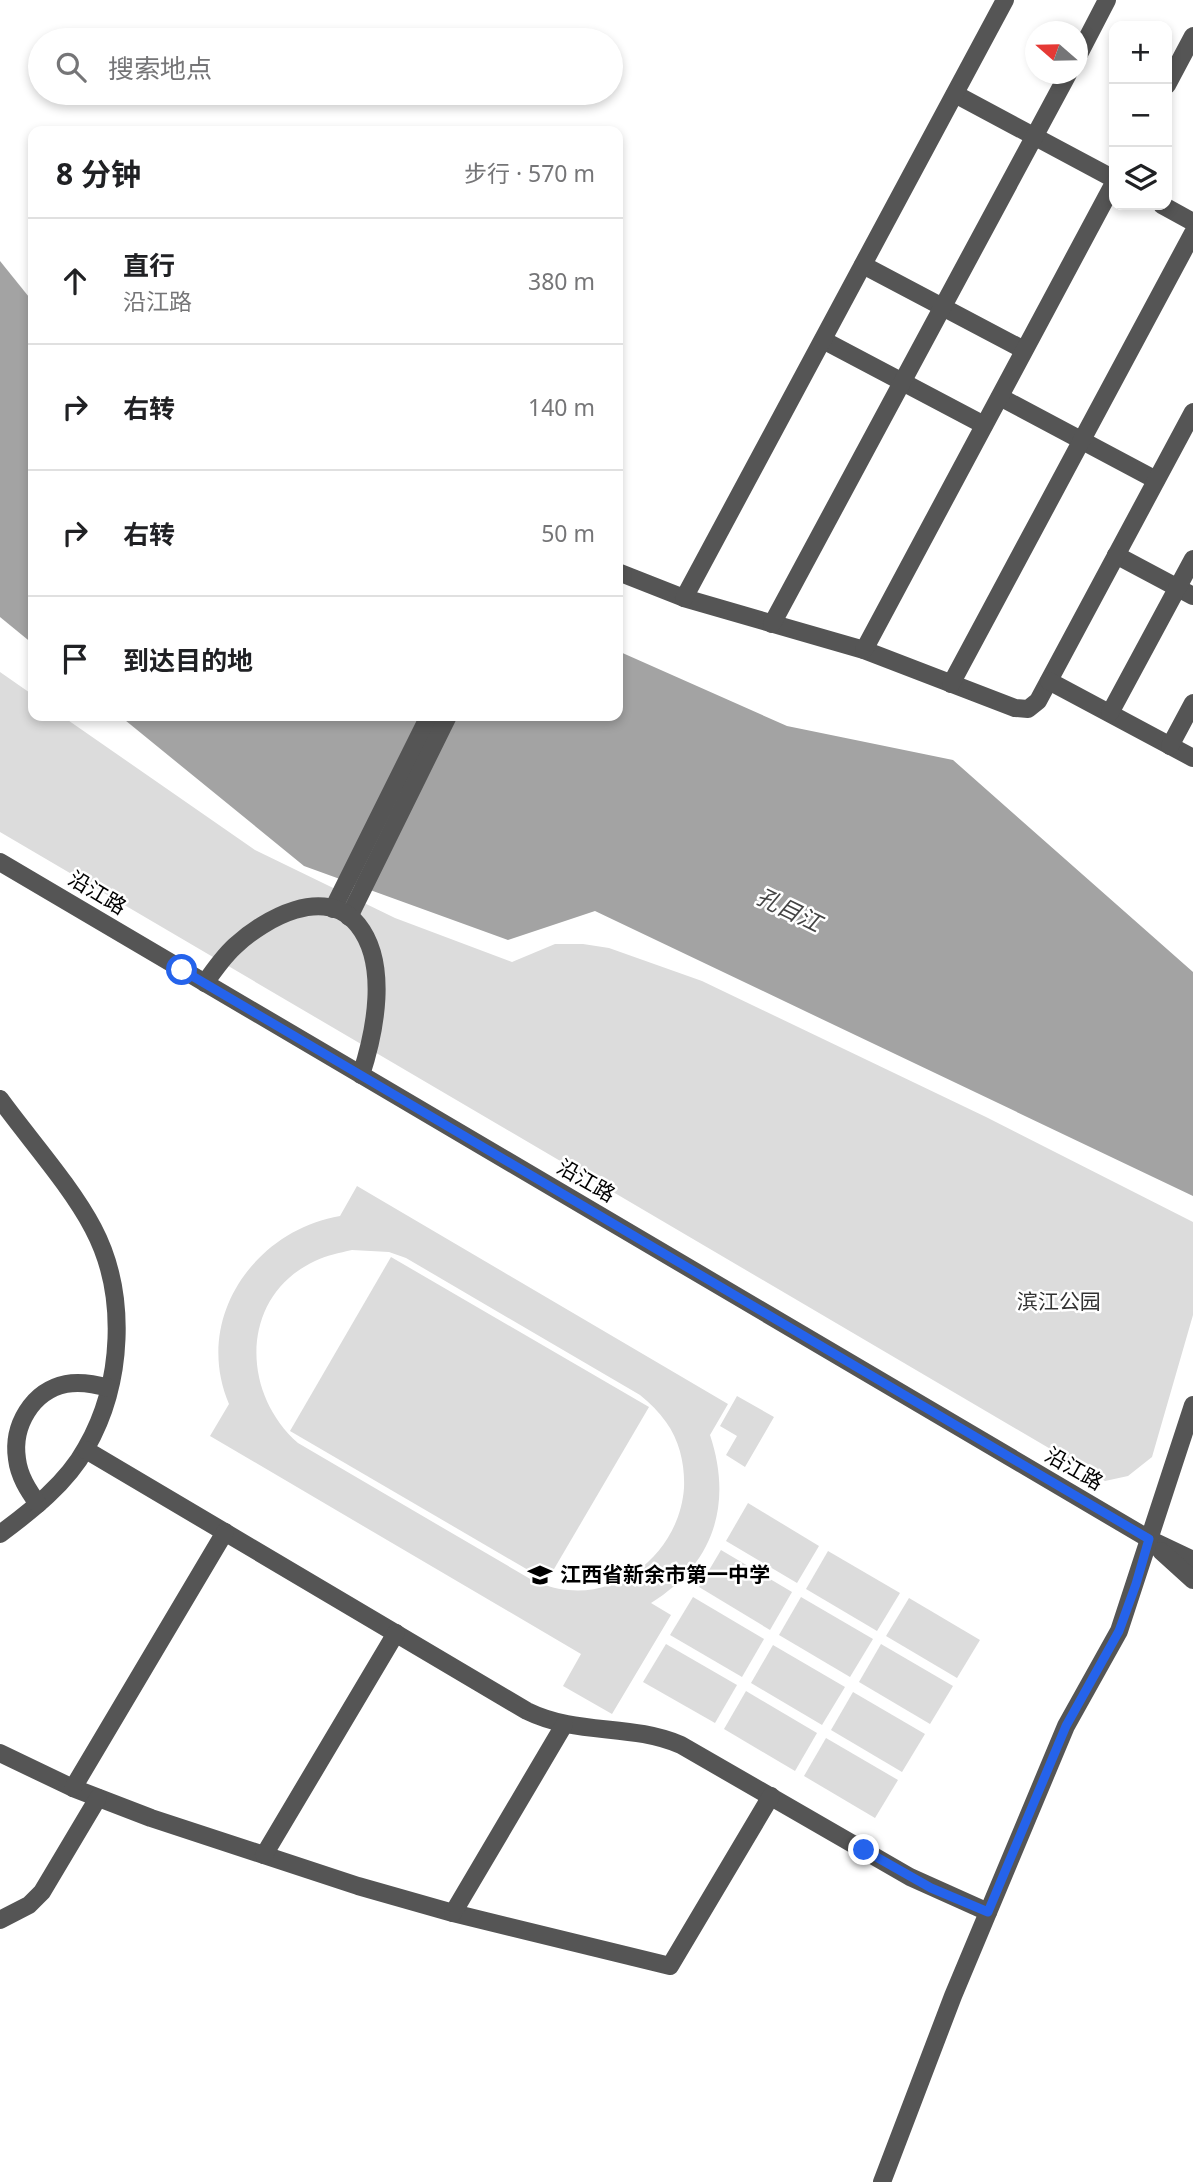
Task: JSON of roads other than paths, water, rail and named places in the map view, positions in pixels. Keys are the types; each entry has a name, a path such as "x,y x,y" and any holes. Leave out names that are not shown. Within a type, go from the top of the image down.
{"street":[{"path":"684,598 1005,0"},
{"path":"1088,35 1107,0"},
{"path":"1168,84 1193,36"},
{"path":"772,624 1063,84"},
{"path":"954,94 1109,178"},
{"path":"863,650 1109,190"},
{"path":"1171,210 1193,222"},
{"path":"951,684 1193,233"},
{"path":"863,265 1024,350"},
{"path":"823,340 984,425"},
{"path":"999,397 1156,480"},
{"path":"623,574 684,598 863,650 1015,708 1028,709 1038,701 1193,412"},
{"path":"1116,555 1185,592"},
{"path":"1110,713 1185,592 1193,559"},
{"path":"1049,681 1193,758"},
{"path":"1170,746 1193,704"},
{"path":"341,913 427,721"},
{"path":"349,896 445,721"},
{"name":"沿江路","path":"0,862 1149,1539 1193,1560"},
{"path":"205,983 233,947 268,922 305,908 325,906 341,913 359,926 368,945 376,987 373,1031 360,1075"},
{"path":"0,1100 93,1228 106,1257 113,1289 116,1323 109,1388 100,1420 86,1450 37,1504 0,1534"},
{"path":"37,1504 17,1462 16,1438 25,1414 55,1387 78,1383 109,1388"},
{"path":"882,2182 953,1996 1066,1726 1119,1631 1193,1405"},
{"path":"86,1450 527,1711 564,1725 640,1733 668,1739 694,1751 910,1877 988,1912"},
{"path":"73,1788 226,1532"},
{"name":"沿江路","path":"1149,1539 1193,1580"},
{"path":"264,1855 396,1633"},
{"path":"453,1913 564,1725"},
{"path":"0,1753 73,1788 151,1818 370,1889 453,1913 670,1966 771,1796"},
{"path":"0,1920 29,1905 42,1892 99,1798"}],"water":[{"path":"0,261 28,296 28,640 0,617"},
{"name":"孔目江","path":"623,653 787,726 953,760 1193,972 1193,1196 595,911 508,940 304,866 126,721 623,721"}],"place":[{"name":"江西省新余市第一中学","path":"540,1575"}],"park label":[{"name":"滨江公园","path":"1059,1302"}]}
